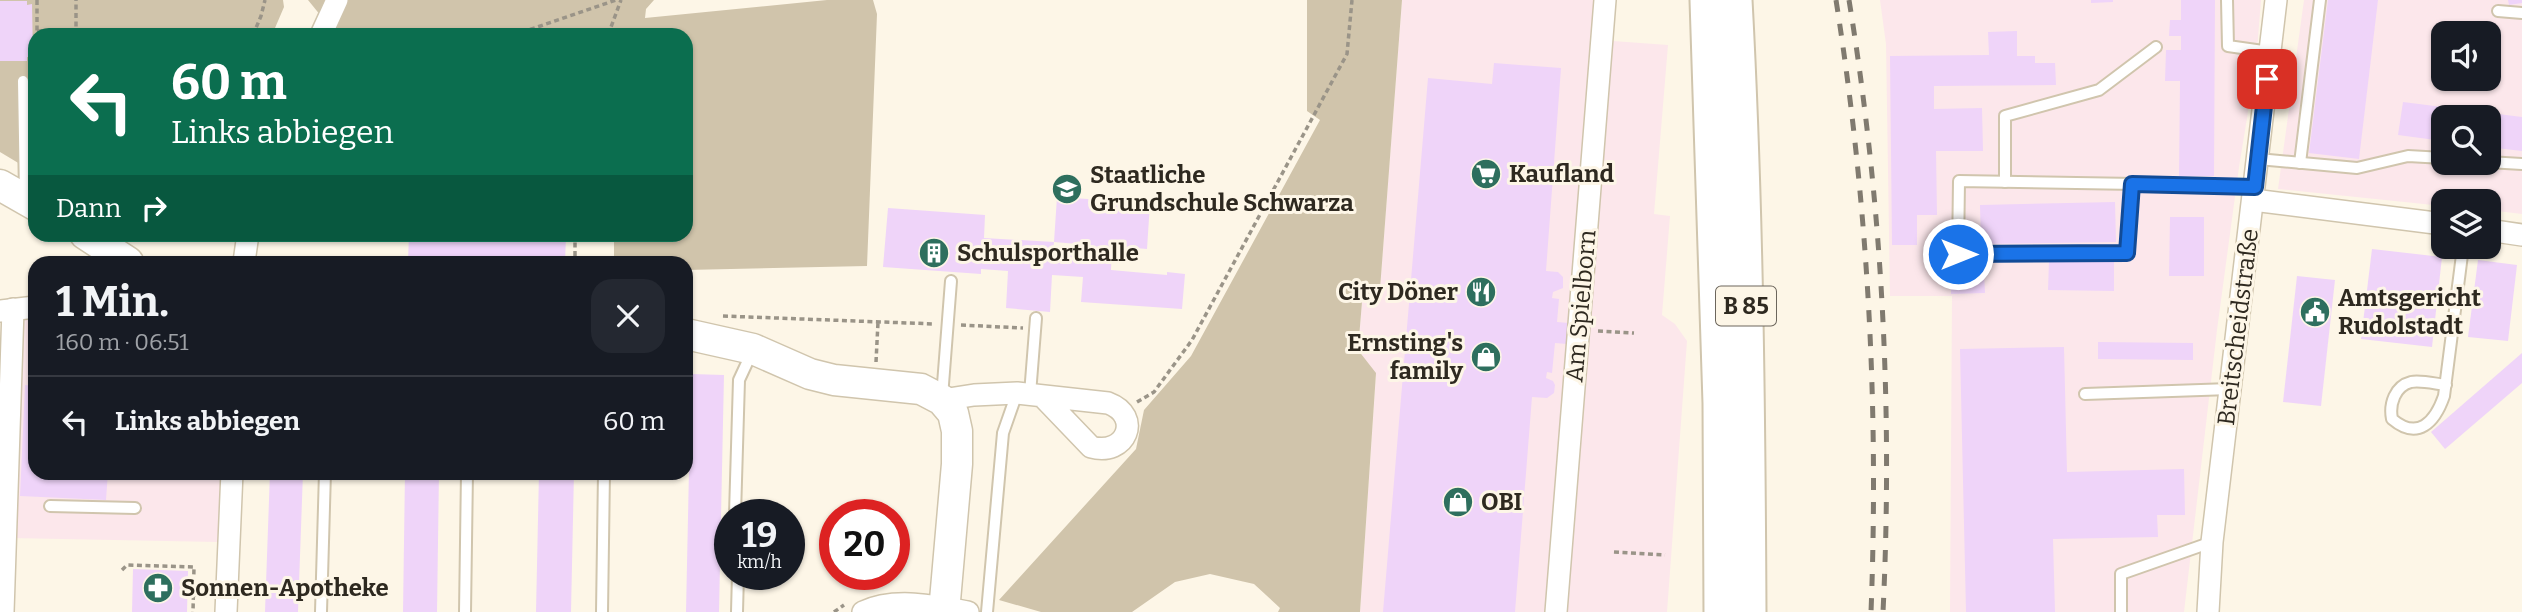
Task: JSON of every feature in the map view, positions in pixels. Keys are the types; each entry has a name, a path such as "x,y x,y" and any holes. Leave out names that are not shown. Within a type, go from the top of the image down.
{"main road":[{"name":"B 85","path":"1707,0 1720,403 1721,612"},
{"name":"B 85","path":"1735,0 1743,156 1749,612"}],"street":[{"path":"324,28 337,0"},
{"name":"Am Spielborn","path":"1556,612 1605,0"},
{"name":"Breitscheidstraße","path":"2208,612 2212,542 2276,0"},
{"path":"2254,193 2431,222"},
{"path":"2501,232 2522,235"},
{"path":"97,242 119,256"},
{"path":"4,612 6,310 28,308"},
{"path":"693,336 753,349 810,374 834,380 921,389 942,400 953,413 957,431 957,464 952,611 892,603 877,605 863,612"},
{"path":"942,400 1031,395 1108,403 1121,410 1127,423 1126,434 1122,441 1112,447 1101,450 1090,447 1031,395"},
{"path":"226,612 232,480"}],"lane":[{"path":"2227,0 2228,47 2270,52"},
{"path":"2300,163 2320,0"},
{"path":"2498,11 2522,13"},
{"path":"2005,181 2005,116 2099,90 2156,47"},
{"path":"18,198 23,81"},
{"path":"2258,159 2357,168 2408,156 2431,157"},
{"path":"2501,163 2522,164"},
{"path":"2132,184 2127,253 1958,254 1959,181 2132,184 2254,193"},
{"path":"2446,385 2412,382 2399,389 2392,400 2392,419 2408,429 2422,427 2438,415 2446,385 2462,259"},
{"path":"942,400 951,281"},
{"path":"987,612 1003,433 1031,395 1036,323"},
{"path":"735,499 739,380 753,349"},
{"path":"2085,394 2230,389"},
{"path":"321,612 325,480"},
{"path":"465,612 467,480"},
{"path":"602,612 604,480"},
{"path":"50,506 135,508"},
{"path":"2121,612 2121,574 2212,542"},
{"path":"737,612 738,590"}],"path":[{"path":"37,0 37,28"},
{"path":"76,0 76,28"},
{"path":"256,28 265,0"},
{"path":"534,28 616,0"},
{"path":"611,28 621,0"},
{"path":"1121,410 1154,391 1192,340 1347,54 1352,0"},
{"path":"713,315 947,325 1036,323"},
{"path":"876,383 878,322"},
{"path":"1579,330 1633,333"},
{"path":"1614,552 1665,555"},
{"path":"122,570 127,565 194,567 193,612"}],"shaded area":[{"path":"0,0 283,0 284,7 275,28 28,28 28,169 0,152"},
{"path":"308,0 654,0 646,9 645,18 827,0 873,0 877,14 867,266 693,270 693,256 614,256 614,242 693,242 693,28 331,28"},
{"path":"1307,0 1402,0 1380,289 1362,302 1358,350 1376,373 1360,612 1278,612 1280,608 1254,584 1210,574 1175,582 1132,612 1041,612 999,600 1136,449 1144,410 1191,356 1320,120 1307,111"},
{"path":"1402,0 1615,0 1613,41 1668,45 1654,214 1670,216 1662,315 1675,324 1687,341 1667,612 1360,612 1376,374 1358,350 1362,302 1380,288"},
{"path":"1880,0 2261,0 2256,63 2217,330 2184,612 1950,612 1952,296 1890,296 1886,44"},
{"path":"2304,0 2522,0 2522,214 2501,211 2501,189 2431,189 2431,205 2278,189"},
{"path":"28,318 28,480 222,480 218,542 10,538 17,319"}],"building":[{"path":"2091,0 2113,0 2113,2 2091,3"},
{"path":"2181,0 2215,0 2214,176 2179,176 2180,81 2165,81 2166,50 2181,50 2181,36 2169,36 2170,20 2181,20"},
{"path":"2328,0 2378,0 2359,159 2309,153"},
{"path":"2508,0 2522,0 2522,3 2509,5"},
{"path":"0,1 27,1 27,5 32,4 32,28 28,28 27,61 0,61"},
{"path":"2017,31 2017,56 2035,56 2035,63 2055,63 2056,85 1934,86 1934,109 1982,108 1983,151 1936,151 1937,215 1917,215 1917,245 1892,245 1890,56 1989,55 1988,32"},
{"path":"1494,63 1561,68 1546,271 1558,272 1563,277 1563,288 1553,292 1552,298 1559,299 1557,322 1569,323 1567,344 1555,343 1552,373 1547,372 1546,378 1555,385 1554,393 1547,398 1532,397 1515,612 1383,612 1428,78 1492,84"},
{"path":"2403,102 2431,106 2431,139 2398,135"},
{"path":"2501,114 2522,117 2522,151 2501,149"},
{"path":"1057,197 1150,203 1147,249 1112,246 1111,270 1185,274 1182,309 1081,302 1083,277 1052,275 1050,312 1006,308 1008,271 981,269 981,274 883,267 888,208 985,215 984,238 1054,242","holes":["1054,242 1089,245 1088,255 1053,252"]},
{"path":"2115,202 2116,242 1981,244 1980,205"},
{"path":"2170,217 2204,217 2204,276 2169,276"},
{"path":"409,242 566,242 565,256 408,256"},
{"path":"2372,249 2442,259 2432,347 2361,339"},
{"path":"2478,260 2517,265 2508,341 2468,337"},
{"path":"2049,261 2114,262 2114,291 2048,290"},
{"path":"1951,270 1984,271 1985,293 1951,294"},
{"path":"2297,276 2335,280 2321,406 2283,402"},
{"path":"2098,342 2193,343 2193,360 2098,359"},
{"path":"2064,347 2067,472 2184,469 2185,515 2157,515 2158,537 2053,539 2055,612 1966,612 1960,349"},
{"path":"2522,353 2522,383 2445,449 2431,432"},
{"path":"693,374 724,375 721,499 714,499 714,590 719,590 719,612 686,612 689,480 693,480"},
{"path":"25,385 28,385 28,480 107,480 106,500 20,496"},
{"path":"270,480 303,480 298,612 265,612"},
{"path":"405,480 439,480 437,612 403,612"},
{"path":"539,480 574,480 571,612 536,612"},
{"path":"133,569 188,571 187,612 132,612"}],"railway":[{"path":"1836,0 1856,152 1868,305 1873,458 1871,612"},
{"path":"1849,0 1870,152 1882,305 1887,458 1883,612"}],"place":[{"name":"Kaufland","path":"1486,174"},
{"name":"Staatliche Grundschule Schwarza","path":"1067,189"},
{"name":"Schulsporthalle","path":"934,253"},
{"name":"City Döner","path":"1481,292"},
{"name":"Amtsgericht Rudolstadt","path":"2315,312"},
{"name":"Ernsting's family","path":"1486,357"},
{"name":"OBI","path":"1458,502"},
{"name":"Sonnen-Apotheke","path":"158,588"}],"route":[{"path":"1958,254 2127,253 2132,184 2255,187 2267,79"}]}
